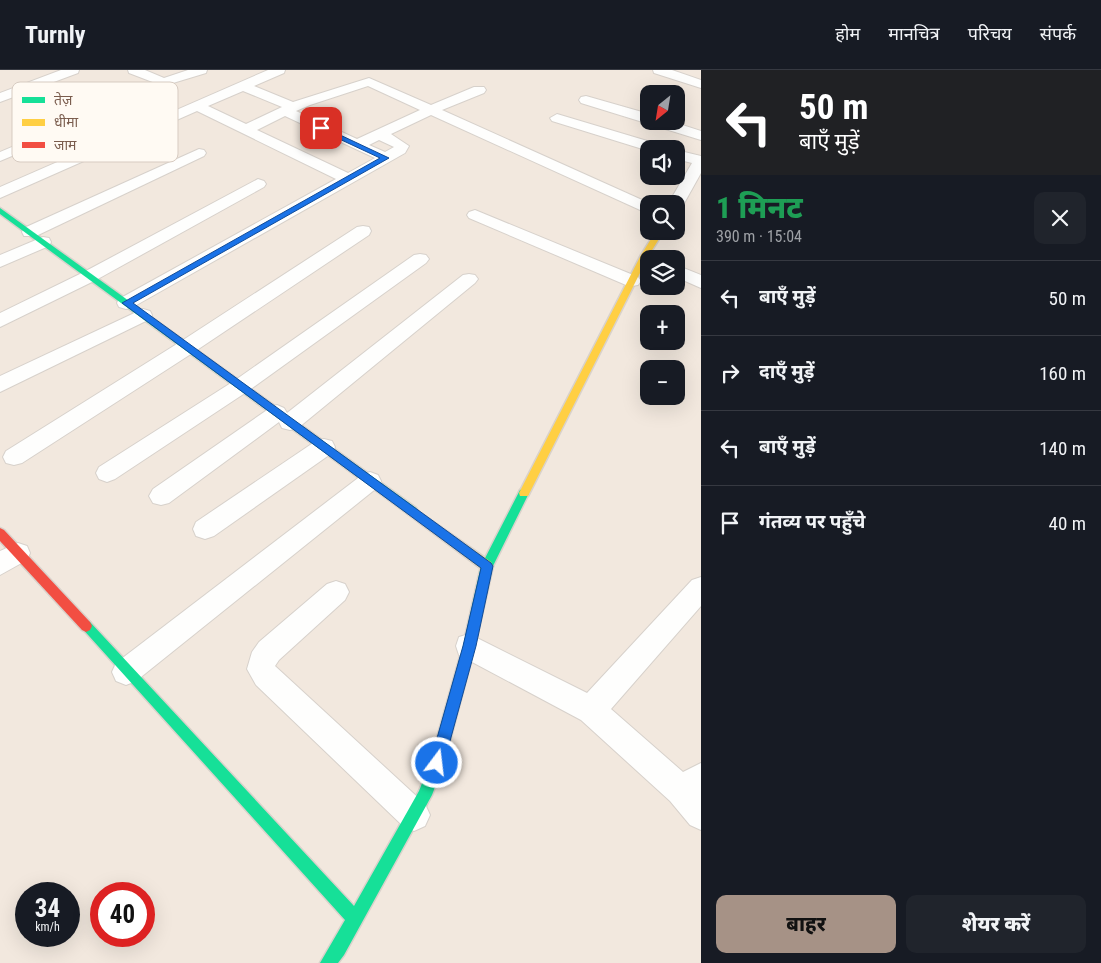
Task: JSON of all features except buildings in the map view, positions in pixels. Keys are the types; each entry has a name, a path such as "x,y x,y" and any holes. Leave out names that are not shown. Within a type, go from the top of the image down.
{"street":[{"path":"42,82 73,70"},
{"path":"134,70 163,82 201,70"},
{"path":"178,114 279,70"},
{"path":"659,70 701,84"},
{"path":"264,76 280,84"},
{"path":"247,129 313,99 332,95 369,82 640,205"},
{"path":"242,86 386,158"},
{"path":"357,145 479,90"},
{"path":"296,91 313,99"},
{"path":"0,98 12,93"},
{"path":"586,100 640,116"},
{"path":"197,106 348,179"},
{"path":"557,118 640,143"},
{"path":"683,130 701,136"},
{"path":"126,303 400,150 402,146 379,134"},
{"path":"0,157 12,152"},
{"path":"0,262 37,237 199,153"},
{"path":"681,195 701,160 685,156"},
{"path":"0,193 70,162"},
{"path":"0,321 90,276 258,184"},
{"path":"685,188 701,195"},
{"path":"0,210 487,566"},
{"path":"475,215 632,281"},
{"path":"14,457 187,347 363,231"},
{"path":"107,473 241,386 420,259"},
{"path":"328,963 355,920 425,794 437,763 469,646 487,566 632,281 640,270"},
{"path":"685,274 701,282"},
{"path":"160,496 284,418 469,279"},
{"path":"0,386 143,315"},
{"path":"205,528 324,447"},
{"path":"126,672 370,481"},
{"path":"0,533 9,558 126,672 355,920"},
{"path":"591,710 701,588"},
{"path":"336,592 269,650 262,661 261,669 266,676 414,815"},
{"path":"469,646 591,710 691,784 701,814"}],"shaded area":[{"path":"0,70 701,70 701,963 0,963"}],"traffic: fast":[{"path":"0,210 412,511"},
{"path":"328,963 338,949 425,795 437,763 469,646 487,566 524,493"},
{"path":"86,626 355,919"}],"traffic: slow":[{"path":"524,493 654,240"},
{"path":"412,511 487,566"}],"traffic: jam":[{"path":"0,533 86,626"}],"route":[{"path":"321,128 386,158 126,303 487,566 469,646 437,763"}]}
